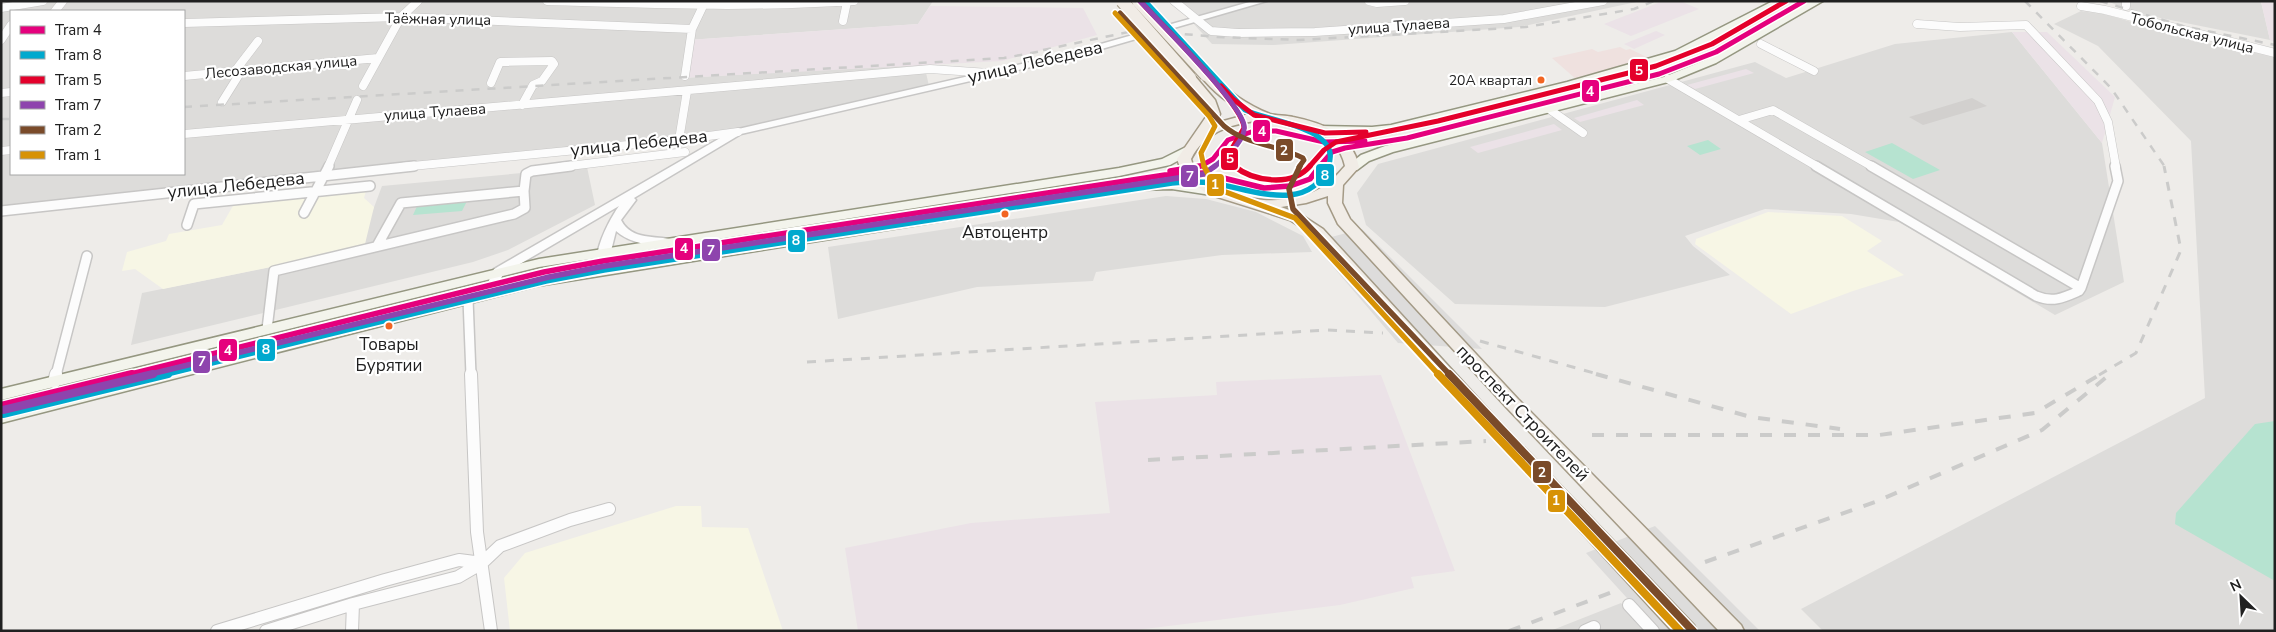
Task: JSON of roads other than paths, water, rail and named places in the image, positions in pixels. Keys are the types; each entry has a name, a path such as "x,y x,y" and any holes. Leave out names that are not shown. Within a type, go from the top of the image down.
{"main road":[{"path":"1122,1 1209,100 1214,114 1210,123 1191,145 1184,159 1188,173 1211,192"},
{"path":"1138,1 1220,91 1238,105 1271,117 1307,124 1320,130 1342,143 1349,153 1352,167"},
{"path":"1320,130 1372,131 1409,125 1643,65 1679,54 1781,1"},
{"path":"1,416 468,299 603,270 1137,186 1180,185 1254,203 1301,200 1328,190 1352,167 1365,158 1389,149 1668,79 1712,61 1818,1"},
{"path":"1643,65 1668,79"},
{"path":"1,395 540,263 1119,172 1166,162 1216,126 1228,122 1271,117"},
{"name":"проспект Строителей","path":"1336,183 1334,203 1343,220 1512,403 1733,631"},
{"name":"проспект Строителей","path":"1254,203 1295,216 1318,232 1491,422 1686,631"},
{"path":"48,405 54,382"}],"street":[{"path":"1,8 19,8 43,1"},
{"path":"363,86 401,17 418,1"},
{"path":"547,1 703,6 785,6 854,1"},
{"name":"улица Тулаева","path":"1174,1 1211,31 1238,33 1315,32 1504,19 1602,1"},
{"name":"улица Лебедева","path":"1,211 738,132 1071,55 1263,1"},
{"path":"1369,1 1377,3 1405,1"},
{"path":"843,21 847,2"},
{"path":"685,76 692,29 703,6"},
{"name":"Тобольская улица","path":"2081,6 2105,10 2158,25 2275,53"},
{"name":"Таёжная улица","path":"185,23 401,17 692,29"},
{"path":"1668,79 2047,302 2080,291 2118,181 2108,122 2098,101 2026,25 1960,27 1917,24"},
{"path":"1,41 10,27"},
{"path":"222,102 238,71 258,41"},
{"path":"1761,44 1814,71"},
{"name":"Лесозаводская улица","path":"185,76 378,58"},
{"path":"492,83 500,62 552,61 554,64 542,81 533,85 522,105"},
{"name":"улица Тулаева","path":"185,134 349,118 522,105 930,69 989,73"},
{"path":"686,91 677,140 685,152 686,163"},
{"path":"304,213 325,175 357,100"},
{"path":"1549,109 1583,133"},
{"path":"1739,120 1773,110 2081,288"},
{"path":"489,294 498,272 738,132"},
{"path":"267,329 274,271 520,212 525,208 526,174 532,171 685,152"},
{"path":"187,225 194,204 370,186"},
{"path":"603,270 604,252 616,220 624,207 643,189"},
{"path":"377,246 401,203 524,191"},
{"path":"616,220 622,231 635,237 670,242"},
{"path":"54,382 87,256"},
{"path":"468,299 477,532 491,631"},
{"path":"266,631 353,604 458,577 482,563 500,546 570,520 609,509"},
{"path":"216,631 385,580 459,560 482,563"},
{"path":"352,631 353,604"},
{"path":"1628,605 1653,631"}],"railway":[{"path":"1043,50 1138,30 1217,37 1299,40 1526,27 1634,9 1654,1"},
{"path":"2025,1 2111,88 2165,167"},
{"path":"2100,1 2183,26 2275,45"},
{"path":"185,107 1004,58 1048,50"},
{"path":"1,119 10,119"},
{"path":"2099,375 2136,353 2181,250 2164,166"},
{"path":"807,362 1327,330 1383,333"},
{"path":"1480,341 1601,375"},
{"path":"1596,374 1751,417 1840,429"},
{"path":"1592,435 1879,435 2035,413 2101,374"},
{"path":"1705,562 1875,502 2042,430 2109,375"},
{"path":"1148,460 1486,441"},
{"path":"1509,631 1612,592"}],"tram line":[{"name":"5","path":"1140,1 1215,83 1239,115 1244,128 1228,155 1233,165 1254,177 1271,180 1294,177 1305,172 1324,150 1336,142 1438,121 1656,66 1712,44 1786,1"},
{"name":"7","path":"3,410 549,277 605,266 1204,174 1216,166 1235,146 1244,125 1229,100 1215,82 1140,1"},
{"name":"8","path":"3,414 546,281 604,270 1172,183 1212,183 1263,194 1281,195 1297,194 1312,188 1324,177 1332,159 1328,147 1321,138 1296,126 1268,119 1245,110 1145,1"},
{"name":"4","path":"1,406 544,272 603,261 1165,175 1203,173 1264,188 1290,186 1310,179 1332,152 1345,148 1407,138 1659,74 1716,52 1804,1"},
{"name":"1","path":"1115,13 1209,116 1215,126 1201,153 1205,170 1212,182 1223,191 1237,198 1295,218 1515,457 1680,631"},
{"name":"2","path":"1120,13 1227,129 1243,138 1289,151 1303,158 1304,160 1290,183 1289,195 1293,209 1693,631"},
{"name":"5","path":"1221,86 1233,99 1254,115 1325,133 1366,132"},
{"name":"4","path":"1170,171 1201,166 1213,159 1228,140 1254,131 1276,131 1324,142 1365,141"}],"place":[{"name":"20А квартал","path":"1541,80"},
{"name":"Автоцентр","path":"1005,214"},
{"name":"Товары Бурятии","path":"389,326"}]}
